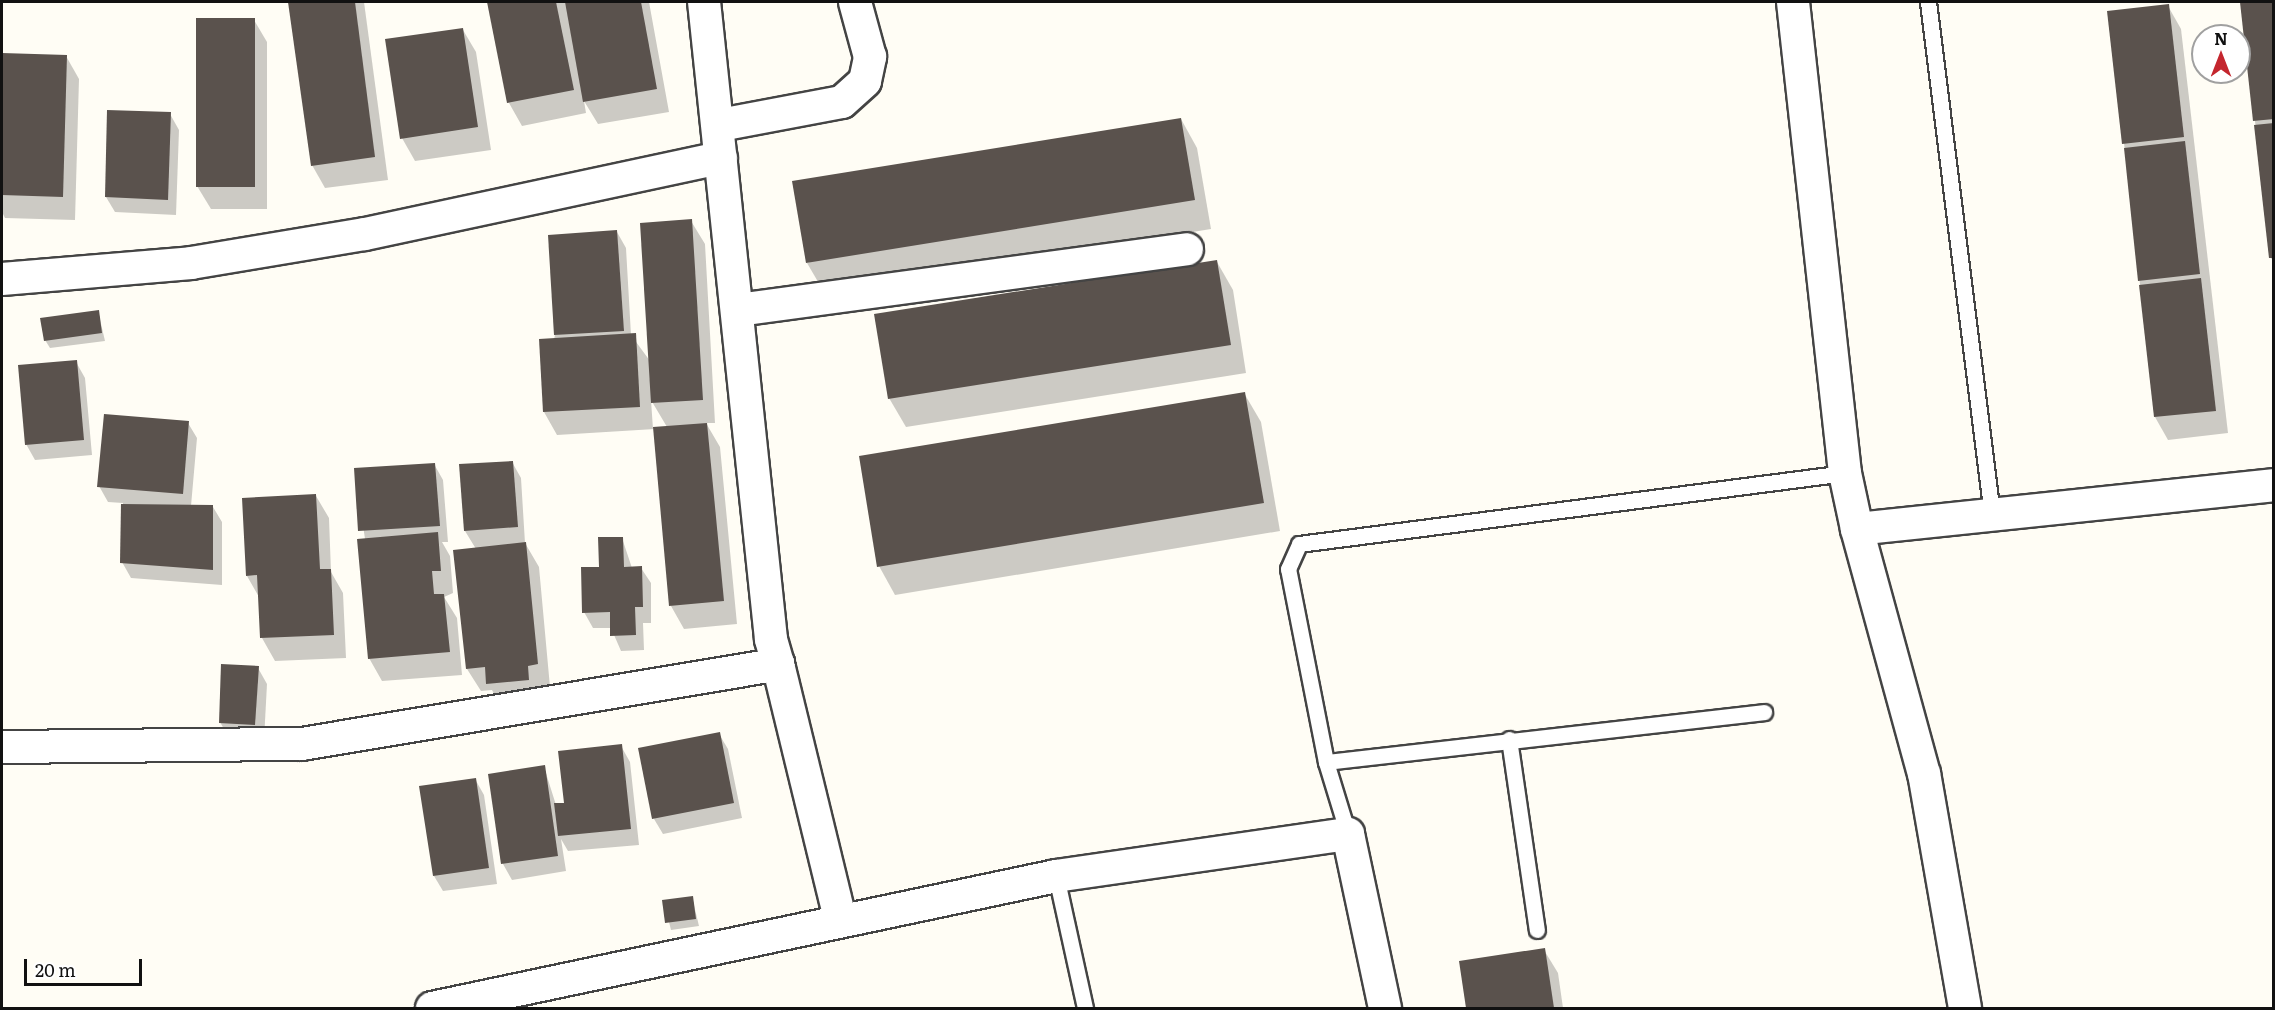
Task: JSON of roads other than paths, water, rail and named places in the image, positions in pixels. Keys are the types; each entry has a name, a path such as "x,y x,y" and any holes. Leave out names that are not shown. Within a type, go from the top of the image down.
{"street":[{"path":"704,2 720,125 721,158 771,639 840,919"},
{"path":"720,125 842,102 865,81 870,57 855,2"},
{"path":"1793,2 1845,473 1857,529 1924,774 1965,1008"},
{"path":"2,279 191,263 365,234 721,158"},
{"path":"738,310 1187,249"},
{"path":"1857,529 2274,485"},
{"path":"2,747 302,744 778,664"},
{"path":"432,1008 541,989 840,919 1056,876 1348,834 1385,1008"}],"lane":[{"path":"1928,2 1992,515"},
{"path":"1348,834 1326,762 1288,569 1299,544 1845,473"},
{"path":"1326,762 1509,738 1764,712"},
{"path":"1509,738 1537,930"},
{"path":"1056,876 1085,1008"}]}
